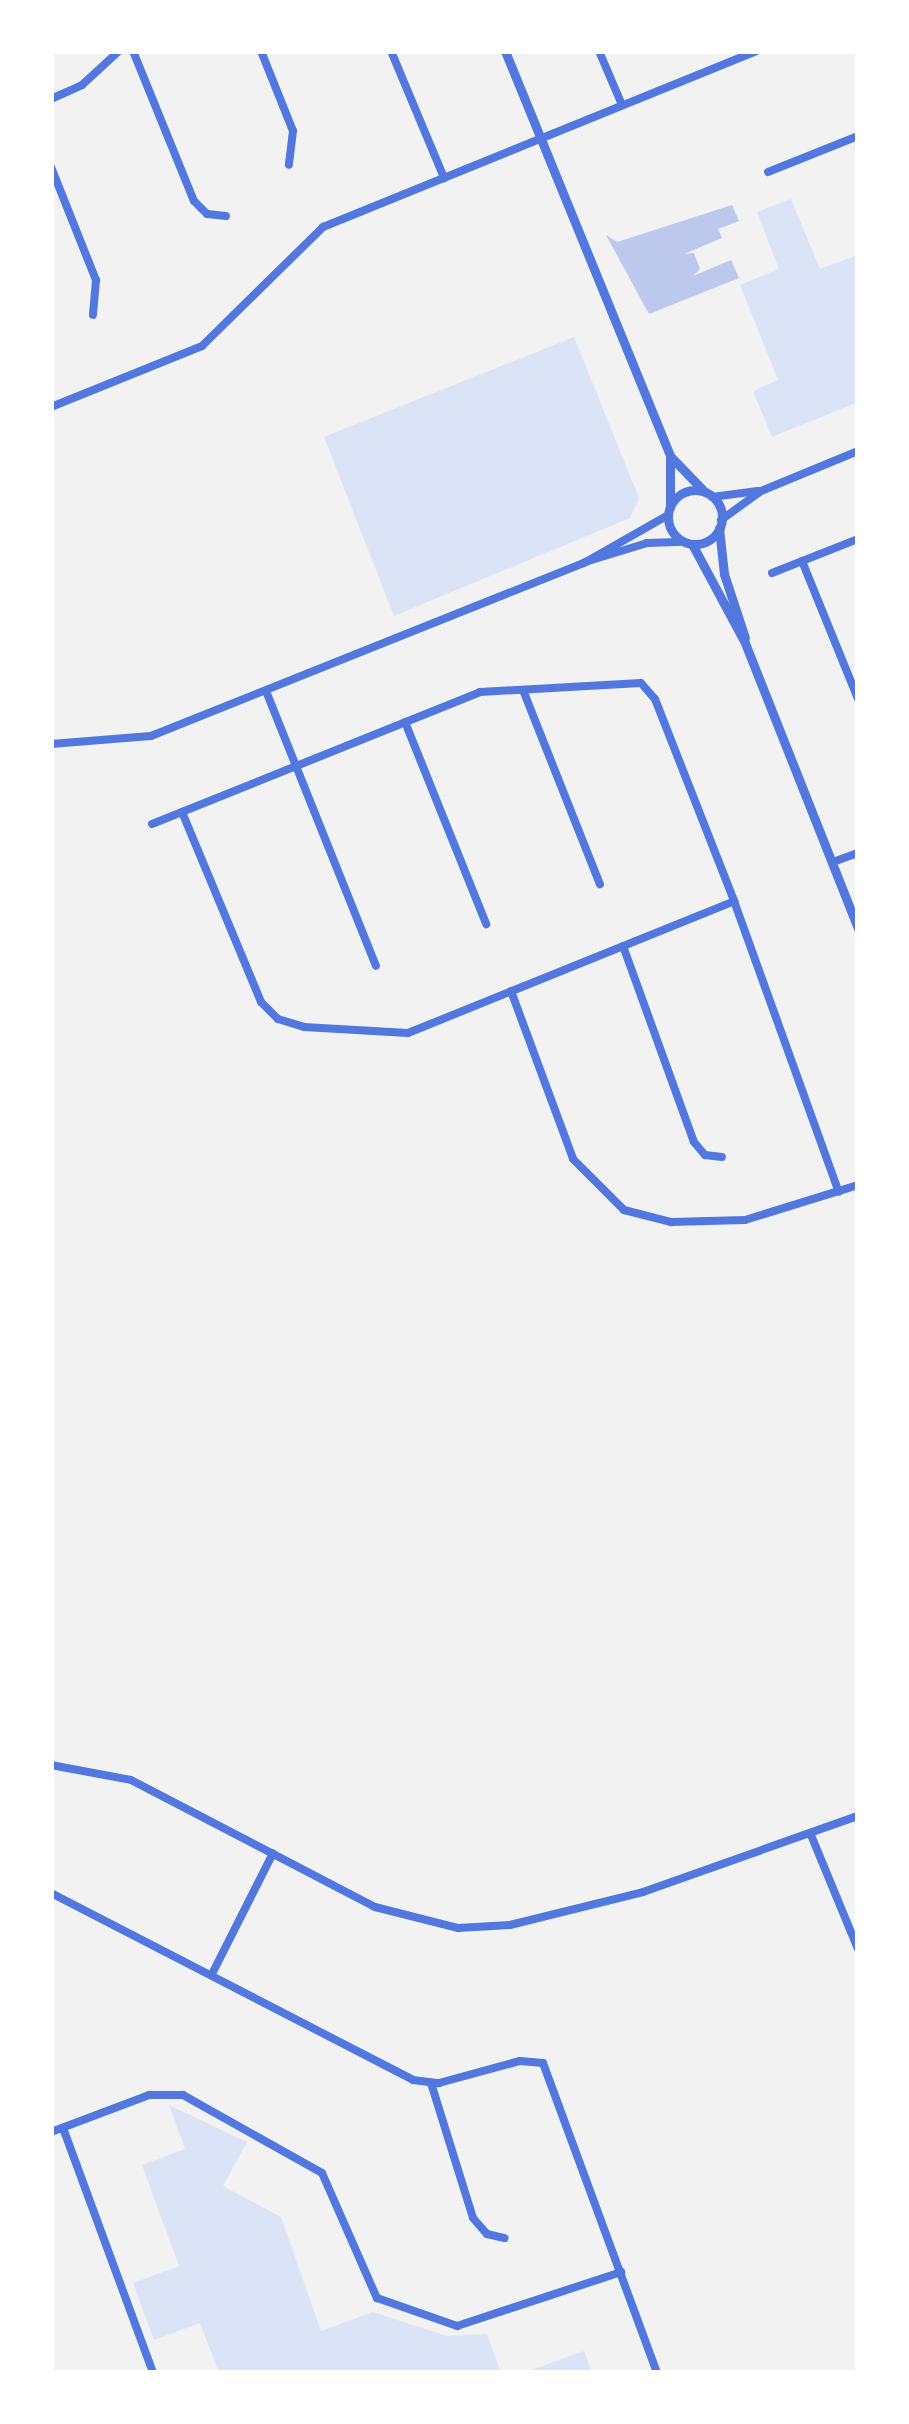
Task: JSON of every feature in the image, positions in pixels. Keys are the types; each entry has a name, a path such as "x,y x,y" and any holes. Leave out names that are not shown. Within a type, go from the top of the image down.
{"street":[{"path":"51,99 82,86 119,51"},
{"path":"134,51 194,201 207,214 226,216"},
{"path":"262,51 296,139 290,165"},
{"path":"391,51 445,178"},
{"path":"506,51 670,456 709,495 720,524 724,574 746,643 858,929"},
{"path":"599,51 622,105"},
{"path":"51,407 202,346 323,227 757,51"},
{"path":"768,172 858,136"},
{"path":"51,167 96,280 93,315"},
{"path":"584,562 688,543 761,491 858,451"},
{"path":"670,456 669,511 746,643"},
{"path":"51,743 151,736 584,562 669,511 688,491 709,495 761,491"},
{"path":"772,573 858,538"},
{"path":"802,561 858,699"},
{"path":"152,824 479,692 587,691 625,679 650,690 734,901 839,1192"},
{"path":"523,690 600,884"},
{"path":"266,691 376,966"},
{"path":"405,722 486,924"},
{"path":"182,812 255,988 278,1018 389,1037 734,901"},
{"path":"833,862 858,853"},
{"path":"623,946 694,1142 705,1156 722,1157"},
{"path":"511,991 573,1159 624,1210 671,1222 745,1220 858,1185"},
{"path":"51,1765 131,1780 397,1916 485,1928 643,1892 858,1816"},
{"path":"811,1835 858,1949"},
{"path":"213,1972 273,1853"},
{"path":"51,1893 431,2083 520,2061 543,2063 657,2373"},
{"path":"431,2083 473,2218 488,2234 505,2238"},
{"path":"51,2132 170,2092 311,2164 337,2195 370,2288 396,2311 479,2324 621,2272"},
{"path":"63,2128 153,2373"}],"shaded area":[{"path":"791,199 820,269 858,255 858,402 772,437 753,391 778,380 740,285 779,269 757,212"},
{"path":"574,337 639,498 630,518 394,616 324,437"},
{"path":"169,2105 247,2142 223,2186 281,2217 321,2331 373,2312 447,2336 487,2334 501,2373 219,2373 200,2323 154,2340 133,2283 179,2266 142,2165 185,2149"},
{"path":"584,2351 592,2373 523,2373"}],"building":[{"path":"732,205 739,221 718,229 722,238 684,254 694,253 700,269 693,276 731,260 739,278 649,314 606,235 617,242"}]}
